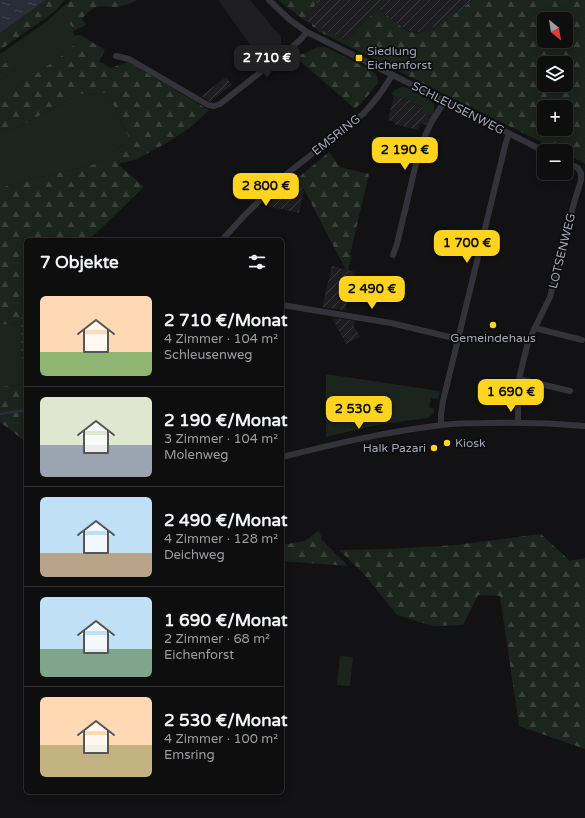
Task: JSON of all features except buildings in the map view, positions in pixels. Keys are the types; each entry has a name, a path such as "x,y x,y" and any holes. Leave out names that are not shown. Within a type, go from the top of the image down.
{"street":[{"name":"SCHLEUSENWEG","path":"269,0 290,20 307,32 537,148"},
{"path":"116,56 129,59 208,105 214,106 220,104 292,48 307,32"},
{"name":"EMSRING","path":"224,238 284,176 363,114 384,89 392,75"},
{"path":"393,255 397,244 419,151 430,126 445,101"},
{"path":"441,425 443,401 509,134"},
{"name":"LOTSENWEG","path":"518,422 519,378 528,342 547,304 552,290 580,184 581,173 578,168 573,166"},
{"path":"284,305 376,320 458,339"},
{"path":"535,328 582,340"},
{"path":"519,378 570,391"},
{"path":"284,457 366,437 460,423 518,422 585,426"}],"shaded area":[{"path":"218,0 250,0 281,37 281,46 262,61"},
{"path":"319,0 473,0 458,13 442,23 425,31 413,33 384,14 379,8 347,41 304,20"},
{"path":"226,77 232,85 210,102 201,96"},
{"path":"394,96 410,100 410,103 423,106 422,113 433,114 426,125 420,123 418,130 394,124 394,122 388,120"},
{"path":"298,178 304,191 299,213 267,206"},
{"path":"332,266 355,272 345,310 322,307"},
{"path":"332,318 355,321 354,326 360,337 346,344"}],"green space":[{"path":"46,0 65,0 46,18 0,50 0,33"},
{"path":"71,0 137,0 119,6 96,7 87,13 82,19 86,25 75,30 59,10"},
{"path":"278,0 319,0 304,20"},
{"path":"473,0 585,0 585,164 573,158 573,144 545,144 320,32 312,26 312,24 347,41 378,8 406,30 414,33 429,29 453,15"},
{"path":"59,10 75,30 73,31 75,36 80,35 84,37 59,58 0,98 0,80 18,68 16,57 2,65 0,63 0,54 46,22"},
{"path":"84,37 105,50 99,61 111,68 128,62 209,110 191,127 165,144 137,159 118,164 144,187 91,238 24,238 24,313 18,323 0,325 0,188 96,164 130,140 108,93 79,94 13,130 0,128 0,98 59,58"},
{"path":"318,47 325,47 371,70 377,76 378,83 355,109 292,54 300,55"},
{"path":"16,57 20,58 22,62 18,68 0,80 0,63 2,65"},
{"path":"403,87 432,101 434,104 433,114 422,113 423,106 410,103 410,100 391,95 399,88"},
{"path":"108,93 130,140 96,164 0,188 0,128 13,130 79,94"},
{"path":"329,152 340,167 369,174 350,255 352,255 348,270 346,270 298,178"},
{"path":"24,313 24,375 18,323"},
{"path":"18,323 24,384 0,387 0,325"},
{"path":"326,374 440,391 438,399 431,398 429,407 435,409 434,412 427,418 377,425 326,437"},
{"path":"24,384 24,440 0,422 0,387"},
{"path":"319,530 322,540 348,566 284,561 284,545 305,541"},
{"path":"541,534 570,561 585,558 585,749 519,726 500,596 478,595 463,625 433,626 397,615 363,573 339,550 455,545"},
{"path":"340,656 353,657 350,686 337,685"}],"water":[{"path":"0,0 46,0 0,33"}],"waterway":[{"path":"0,414 24,410"}],"place":[{"name":"Siedlung Eichenforst","path":"359,58"},
{"name":"Gemeindehaus","path":"493,325"},
{"name":"Kiosk","path":"447,443"},
{"name":"Halk Pazari","path":"434,448"}]}
